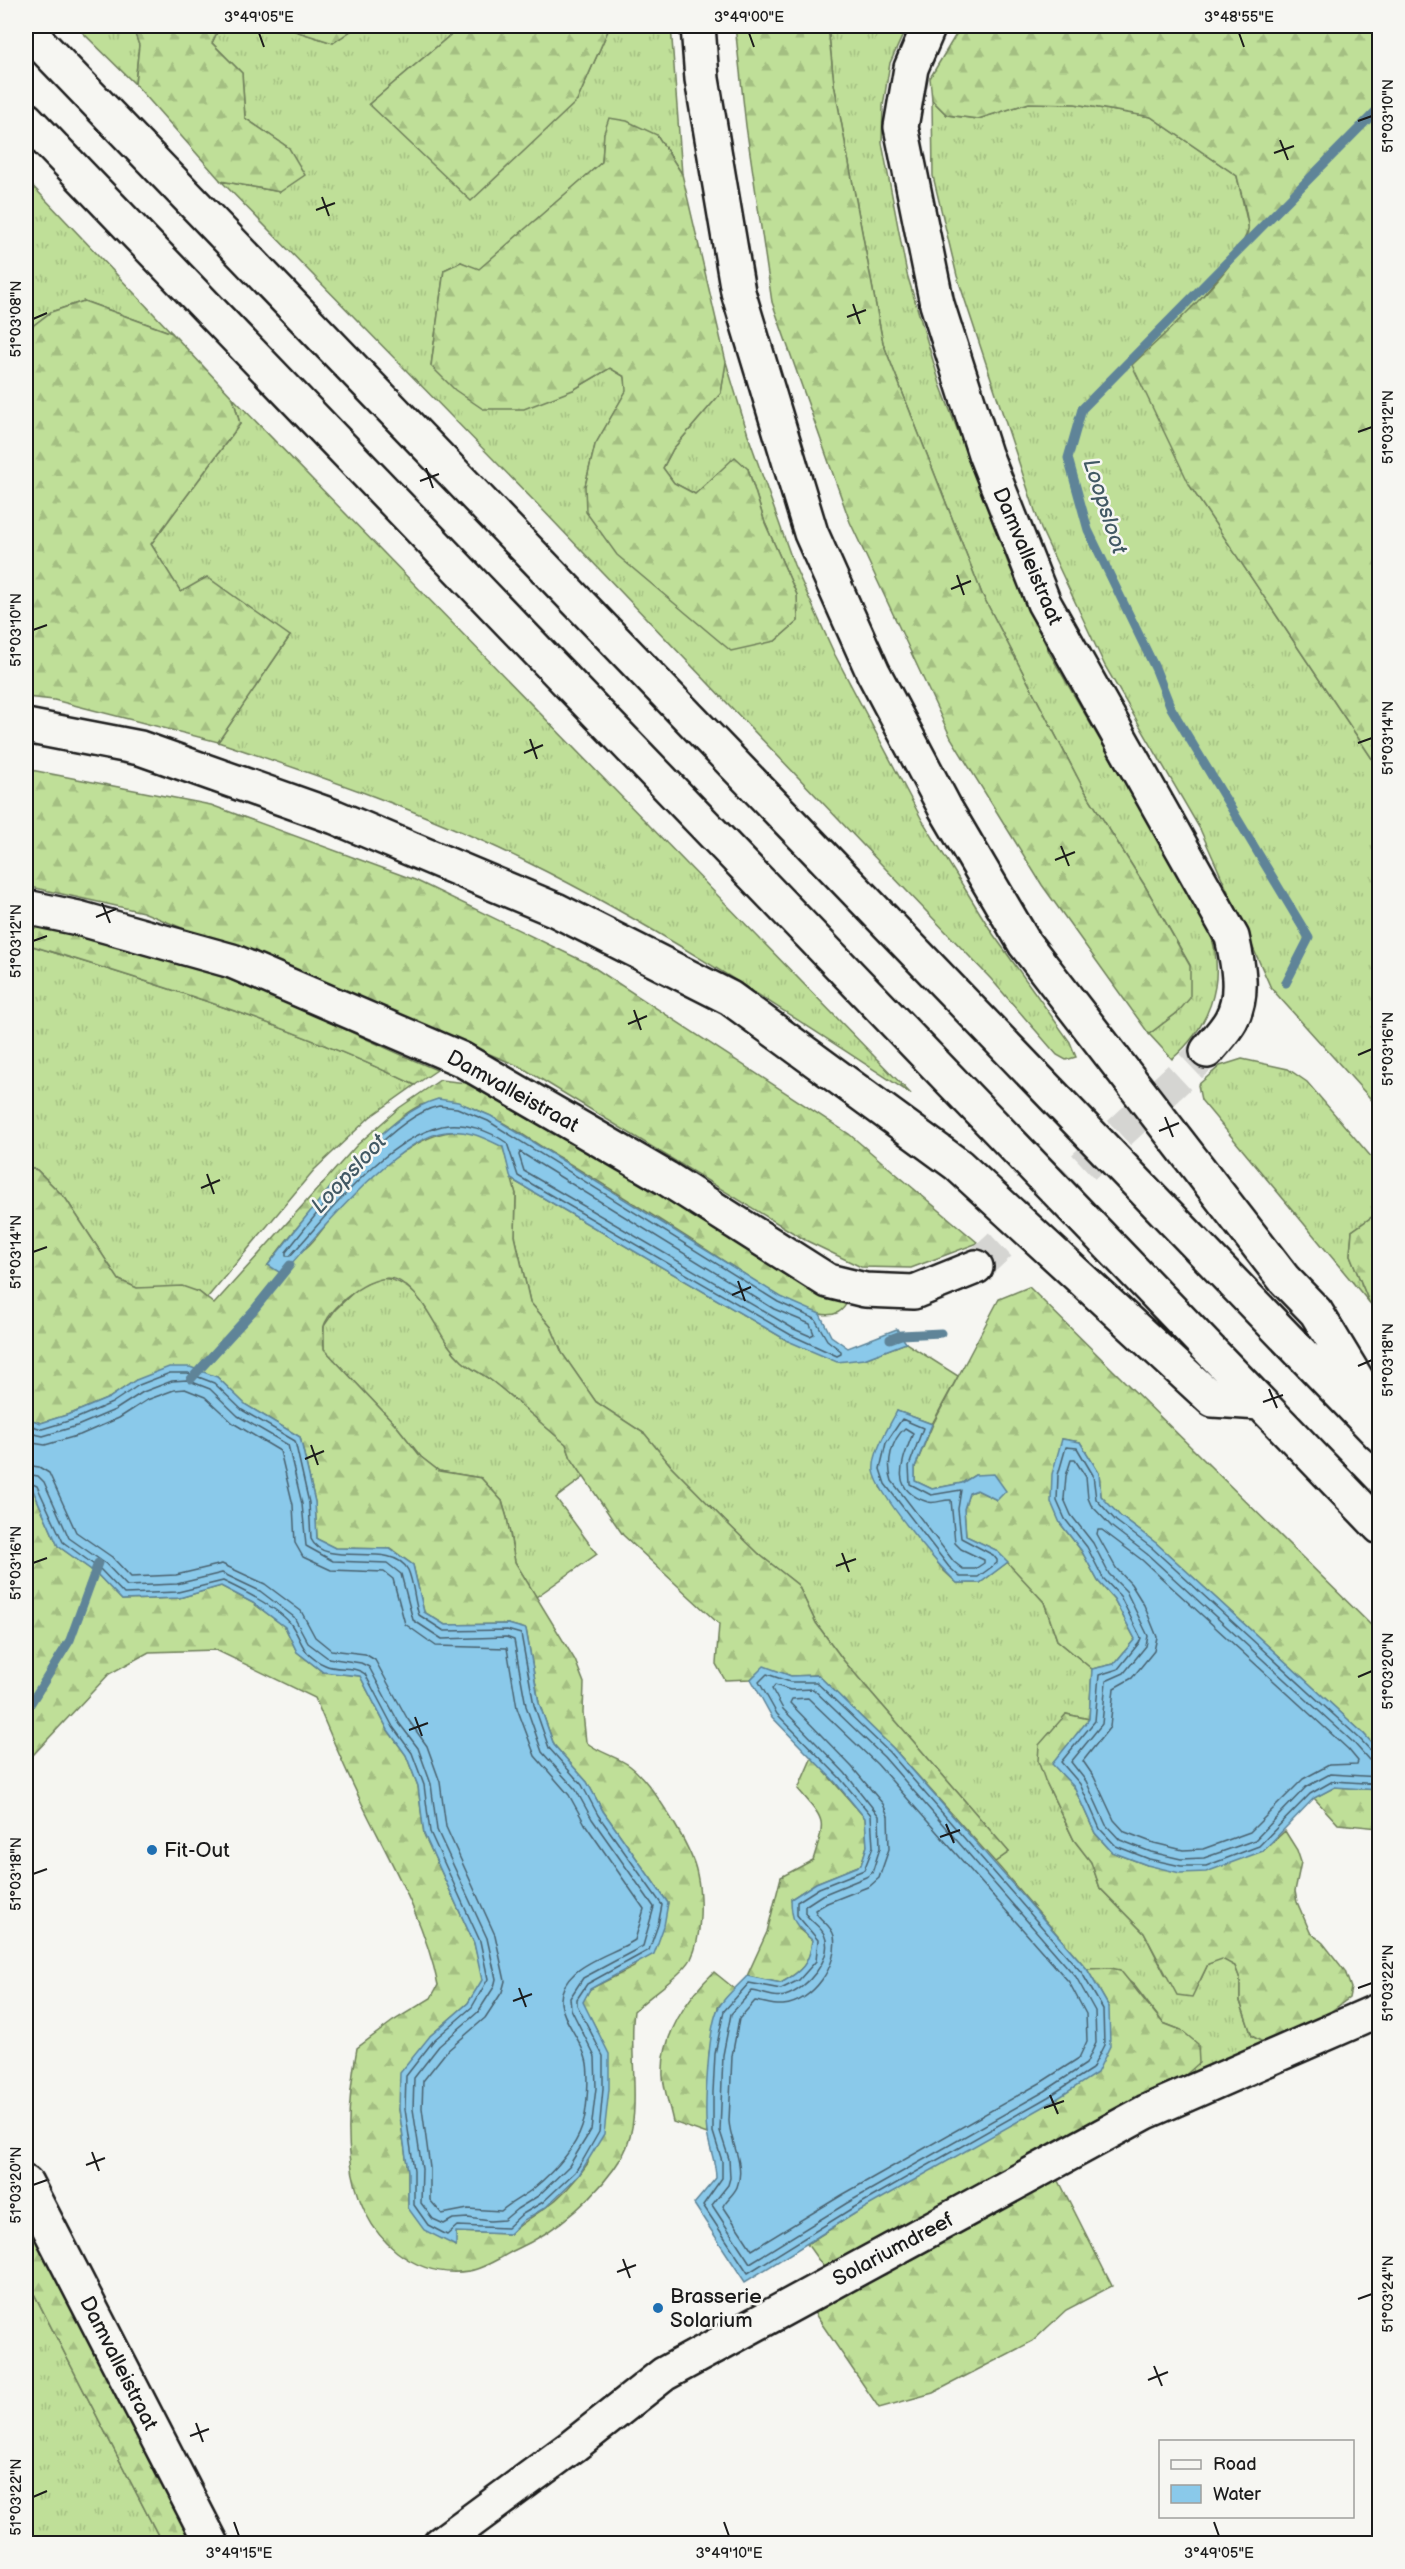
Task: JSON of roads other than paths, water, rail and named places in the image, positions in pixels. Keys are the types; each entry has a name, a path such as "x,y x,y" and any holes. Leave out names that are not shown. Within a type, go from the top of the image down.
{"main road":[{"path":"698,26 702,78 738,292 811,533 873,672 945,808 1025,944 1284,1279 1316,1312 1380,1417"},
{"name":"Damvalleistraat","path":"929,26 911,68 900,127 937,304 985,454 1044,603 1232,937 1238,963 1239,990 1231,1020 1208,1051"},
{"path":"26,29 1380,1435"},
{"path":"26,119 1380,1527"},
{"path":"26,726 140,748 335,817 556,910 730,998 958,1165 1213,1400 1260,1403"},
{"name":"Damvalleistraat","path":"26,907 78,918 232,961 461,1059 666,1178 828,1281 866,1290 914,1292 976,1267"},
{"name":"Solariumdreef","path":"440,2544 573,2446 664,2374 1146,2112 1380,2010"},
{"name":"Damvalleistraat","path":"26,2183 212,2544"}],"water":[{"path":"438,1099 458,1102 491,1116 781,1297 820,1314 831,1336 848,1348 897,1329 906,1343 864,1359 837,1362 788,1341 511,1179 503,1147 476,1135 454,1131 426,1138 381,1169 336,1214 282,1274 268,1265 323,1196 369,1146 392,1125 416,1109"},
{"path":"169,1367 190,1367 217,1377 246,1405 300,1437 315,1502 317,1539 335,1548 390,1549 413,1565 424,1612 445,1625 508,1624 526,1629 539,1703 554,1745 587,1782 603,1811 668,1903 664,1926 654,1954 590,1989 583,2002 609,2054 609,2089 604,2134 579,2175 546,2207 524,2220 510,2234 456,2232 456,2246 424,2230 408,2208 408,2171 399,2109 400,2073 430,2036 468,2003 482,1980 474,1943 424,1834 418,1786 406,1755 388,1730 360,1676 323,1672 297,1652 285,1627 253,1603 221,1586 179,1598 122,1600 97,1574 58,1546 32,1488 26,1487 26,1418 41,1423 73,1413 109,1398 136,1380"},
{"path":"897,1411 932,1424 915,1467 915,1481 932,1489 962,1483 975,1475 994,1474 1006,1491 997,1500 977,1490 969,1493 964,1509 966,1536 996,1550 1008,1562 980,1583 957,1583 910,1529 878,1482 874,1471 876,1456"},
{"path":"1062,1439 1080,1442 1099,1473 1101,1496 1120,1516 1156,1543 1364,1734 1379,1751 1379,1790 1335,1787 1314,1798 1263,1851 1206,1872 1180,1873 1147,1865 1112,1852 1095,1833 1074,1787 1052,1764 1089,1719 1092,1669 1114,1664 1135,1639 1114,1599 1098,1581 1081,1550 1060,1523 1051,1502 1052,1474"},
{"path":"764,1666 791,1676 818,1675 893,1748 1087,1969 1109,2007 1110,2046 1097,2073 1052,2102 854,2214 745,2282 694,2204 716,2178 707,2132 706,2106 708,2068 715,2017 725,1999 747,1976 781,1983 803,1966 807,1961 812,1940 795,1922 791,1899 816,1883 861,1865 867,1846 865,1818 835,1782 772,1717 751,1679"}],"waterway":[{"name":"Loopsloot","path":"1286,983 1309,938 1171,708 1156,670 1088,530 1068,458 1082,409 1380,107"},
{"name":"Loopsloot","path":"191,1379 253,1311 290,1265"},
{"name":"Loopsloot","path":"890,1339 901,1335 941,1333"},
{"name":"Loopsloot","path":"26,1711 70,1640 98,1563"}],"tunnel":[{"path":"976,1267 1207,1051"}],"place":[{"name":"Fit-Out","path":"152,1850"},
{"name":"Brasserie Solarium","path":"658,2308"}]}
